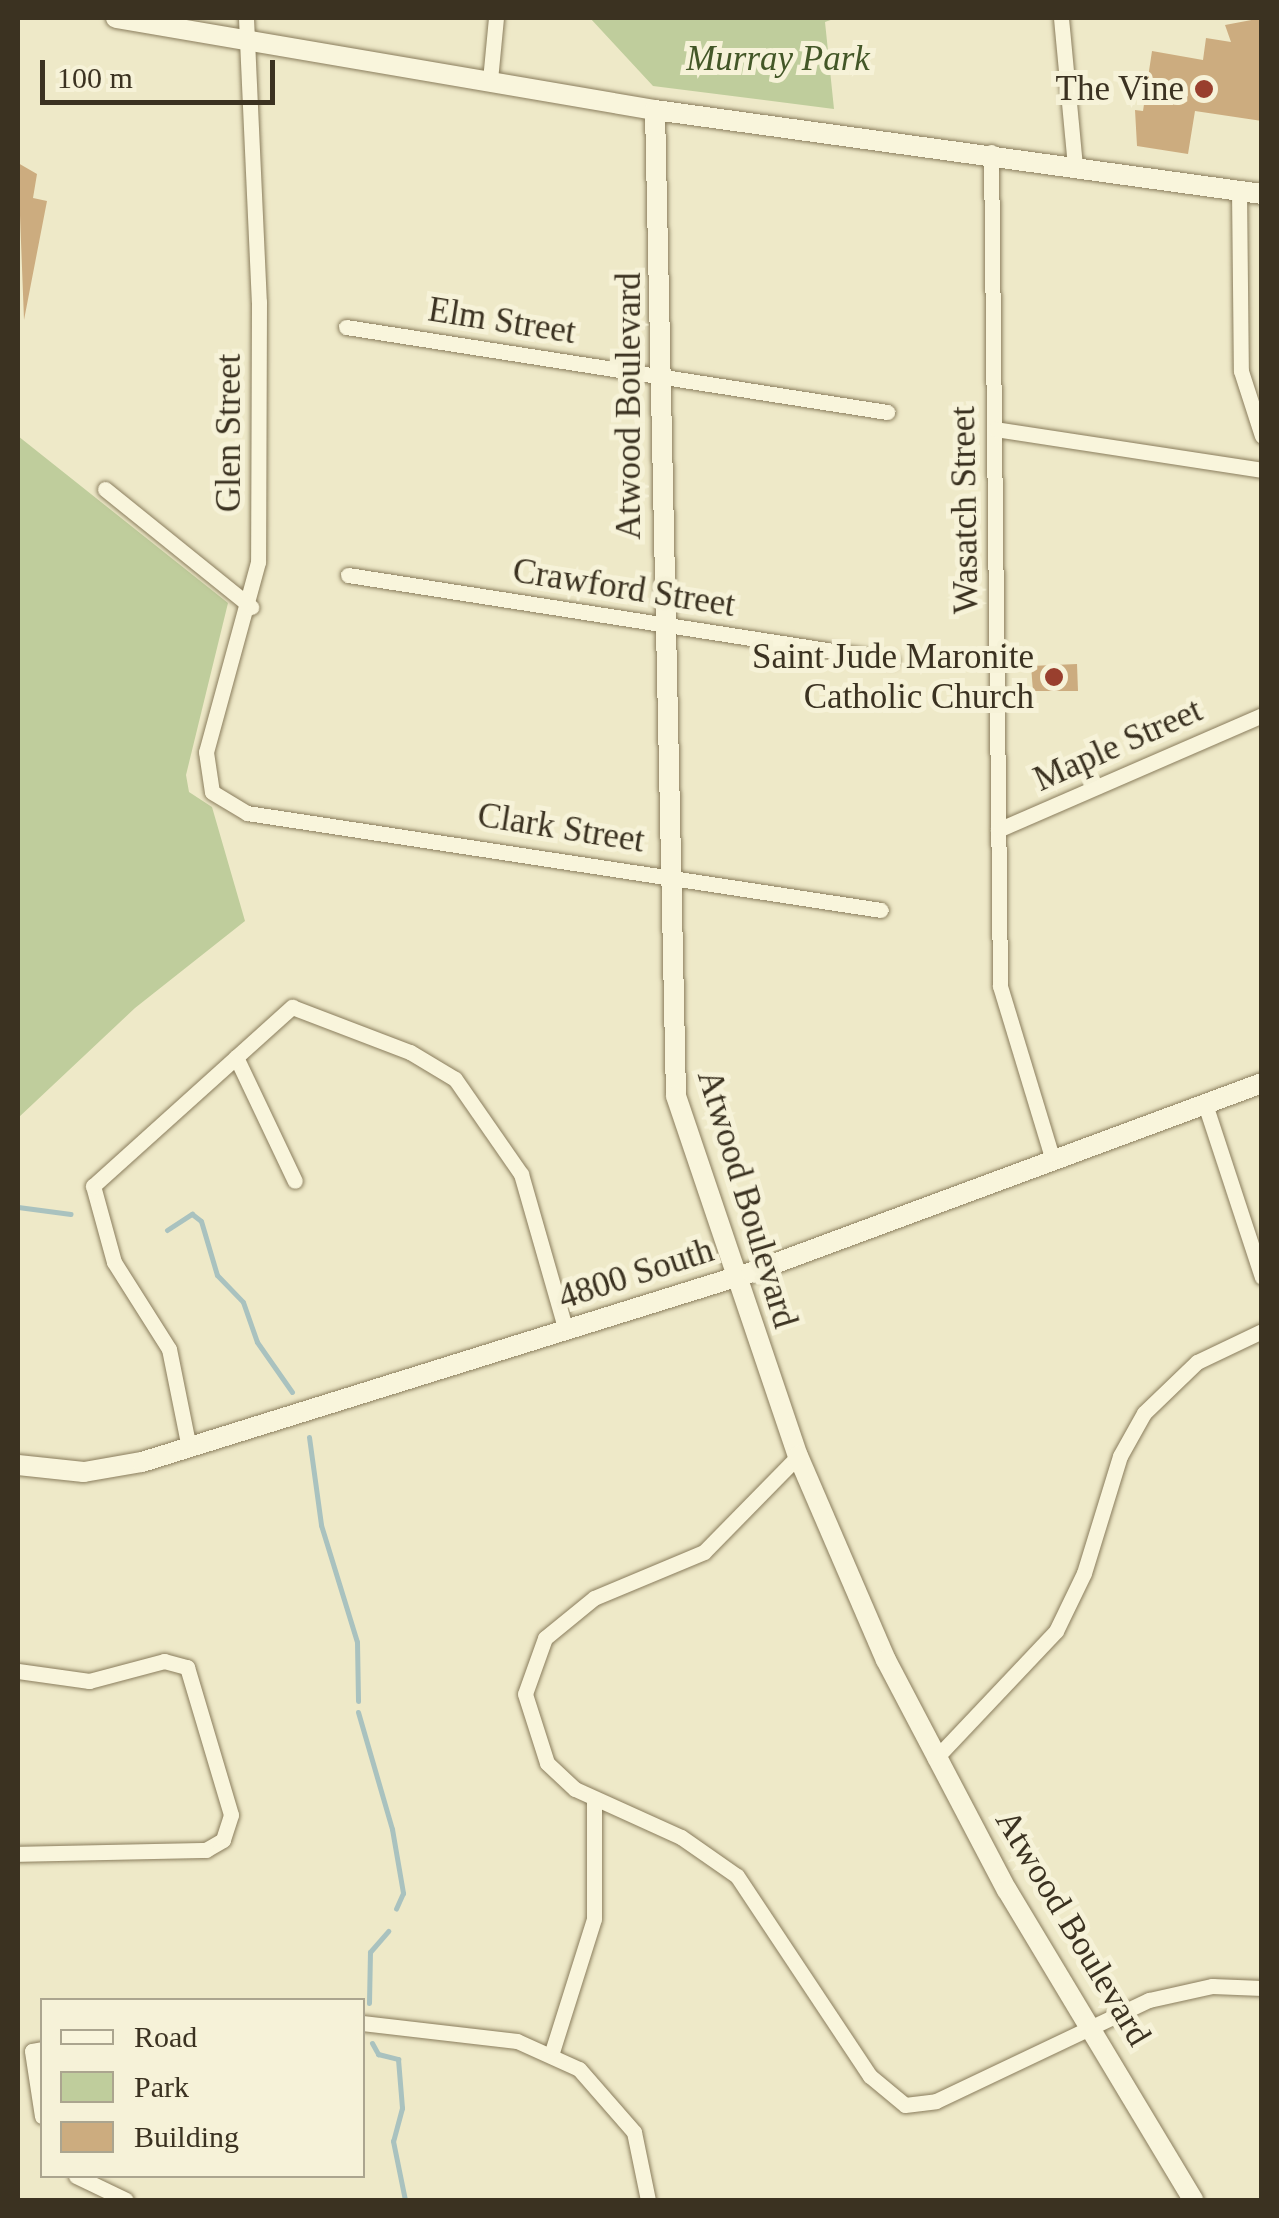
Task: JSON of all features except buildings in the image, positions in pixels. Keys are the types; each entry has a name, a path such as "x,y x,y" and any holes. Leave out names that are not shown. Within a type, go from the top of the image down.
{"street":[{"path":"116,18 247,28 490,80 655,110 992,152 1262,194"},
{"path":"490,80 496,18"},
{"path":"1061,18 1075,165"},
{"name":"Glen Street","path":"233,808 212,792 204,763 250,607 258,531 258,302 247,28"},
{"name":"Atwood Boulevard","path":"655,110 671,1071 734,1277 798,1456 935,1759 1193,2200"},
{"name":"Wasatch Street","path":"992,152 1002,1003 1052,1160"},
{"path":"1239,190 1241,366 1262,436"},
{"name":"Elm Street","path":"346,327 887,412"},
{"path":"994,429 1262,470"},
{"path":"105,489 250,607"},
{"name":"Crawford Street","path":"348,575 891,660"},
{"name":"Maple Street","path":"998,830 1262,715"},
{"name":"Clark Street","path":"233,808 881,910"},
{"path":"190,1448 168,1349 114,1262 93,1186 292,1007 410,1052 456,1080 521,1174 566,1331"},
{"path":"236,1057 295,1180"},
{"name":"4800 South","path":"18,1465 104,1471 190,1448 734,1277 1262,1083"},
{"path":"1206,1104 1262,1277"},
{"path":"935,1759 1056,1631 1084,1573 1120,1456 1144,1413 1197,1362 1262,1331"},
{"path":"798,1456 704,1552 576,1608 536,1652 525,1694 534,1738 561,1778 594,1799 681,1838 737,1876 893,2100 936,2101 1090,2022 1182,1990 1262,1988"},
{"path":"18,1670 90,1681 164,1660 181,1664 196,1683 230,1808 226,1834 199,1851 18,1854"},
{"path":"552,2052 594,1919 594,1799"},
{"path":"365,2023 485,2035 552,2052 621,2111 644,2154 648,2200"},
{"path":"37,2050 40,2090"},
{"path":"80,2178 126,2200"}],"green space":[{"name":"Murray Park","path":"590,18 836,18 825,22 834,109 653,86"},
{"path":"18,436 228,603 186,775 189,792 212,807 245,921 135,1008 18,1118"}],"waterway":[{"path":"18,1207 71,1214"},
{"path":"167,1230 192,1214 201,1221 217,1275 243,1302 257,1342 292,1392"},
{"path":"309,1437 321,1525 357,1642 358,1701"},
{"path":"358,1712 392,1829 403,1893 396,1909"},
{"path":"369,2003 370,1952 388,1931"},
{"path":"372,2043 378,2054 398,2059 402,2108 393,2141 405,2200"}],"place":[{"name":"The Vine","path":"1204,89"},
{"name":"Saint Jude Maronite Catholic Church","path":"1054,677"}]}
